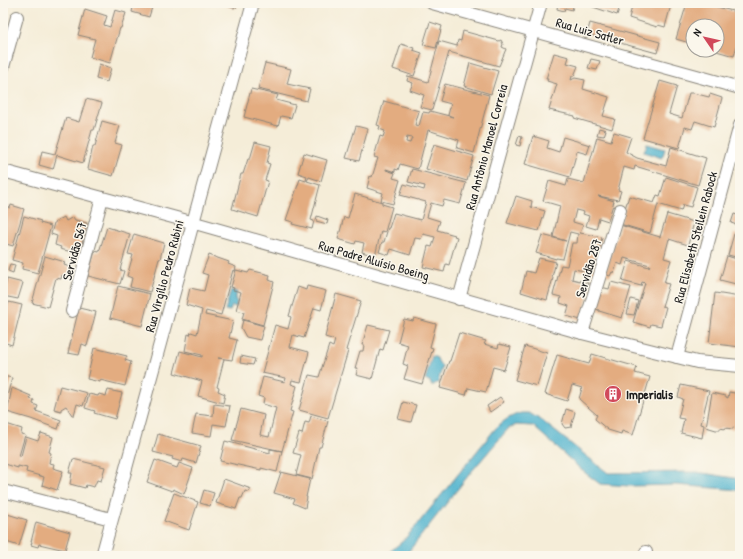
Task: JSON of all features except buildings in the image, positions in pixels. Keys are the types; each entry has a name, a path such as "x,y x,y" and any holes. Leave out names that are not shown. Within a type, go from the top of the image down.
{"street":[{"name":"Rua Virgílio Pedro Rubini","path":"103,551 253,3"},
{"name":"Rua Luiz Satler","path":"432,3 740,88"},
{"name":"Rua Antônio Manoel Correia","path":"459,299 541,3"},
{"path":"3,67 17,17"},
{"name":"Rua Elisabeth Steilein Rabock","path":"676,357 740,124"},
{"name":"Rua Padre Aluísio Boeing","path":"3,171 582,334 697,362 740,366"},
{"name":"Servidão 567","path":"72,311 102,198"},
{"name":"Servidão 287","path":"582,334 620,210"},
{"path":"3,491 111,519"}],"water":[{"path":"647,144 665,149 662,158 644,152"},
{"path":"231,290 237,292 235,300 237,301 236,307 232,306 230,311 225,310"},
{"path":"432,356 437,358 442,367 438,383 434,385 431,385 430,381 425,380"},
{"path":"521,413 529,413 541,420 608,473 696,472 740,479 740,490 676,485 630,486 600,484 584,472 533,426 516,425 508,429 472,471 405,556 384,556 403,541 495,429 507,419"}],"place":[{"name":"Imperialis","path":"613,394"}]}
